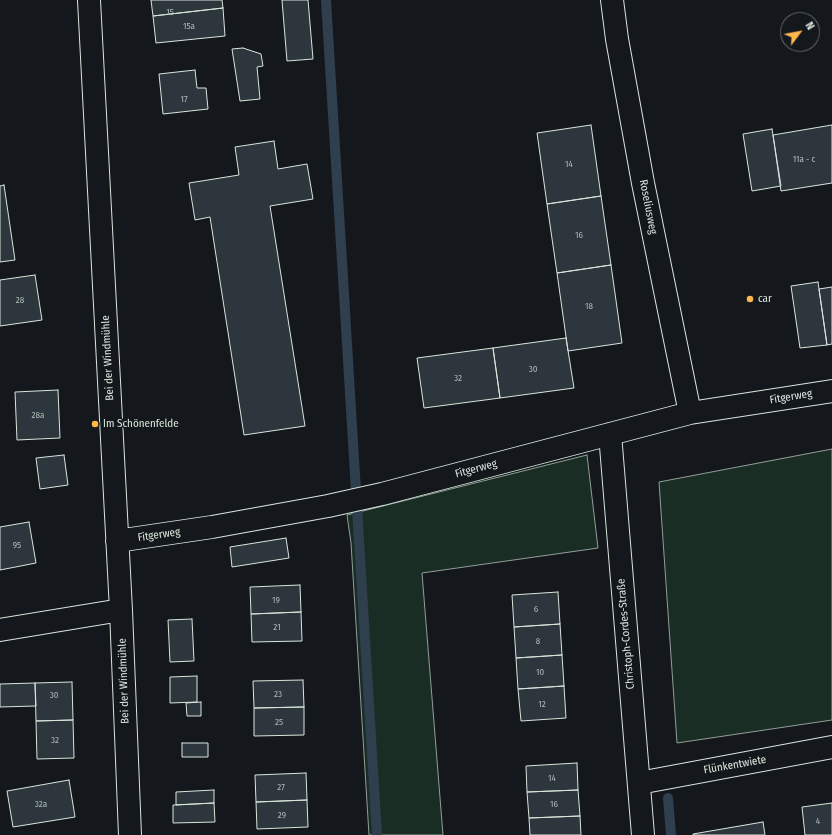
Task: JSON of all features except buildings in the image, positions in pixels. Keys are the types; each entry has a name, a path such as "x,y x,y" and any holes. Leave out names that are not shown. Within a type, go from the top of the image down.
{"street":[{"name":"Bei der Windmühle","path":"89,0 118,540 130,835"},
{"name":"Roseliusweg","path":"612,0 617,39 643,183 690,413"},
{"name":"Fitgerweg","path":"118,540 212,527 328,506 382,494 690,413 832,391"},
{"name":"Christoph-Cordes-Straße","path":"610,434 643,835"},
{"path":"0,630 121,610"},
{"name":"Flünkentwiete","path":"639,783 832,747"}],"green space":[{"path":"832,449 832,720 677,743 659,482"},
{"path":"587,455 598,548 422,573 443,835 369,835 351,543 347,515"}],"waterway":[{"path":"326,0 377,835"},
{"path":"668,798 671,835"}],"place":[{"name":"car","path":"750,299"},
{"name":"Im Schönenfelde","path":"95,424"}]}
